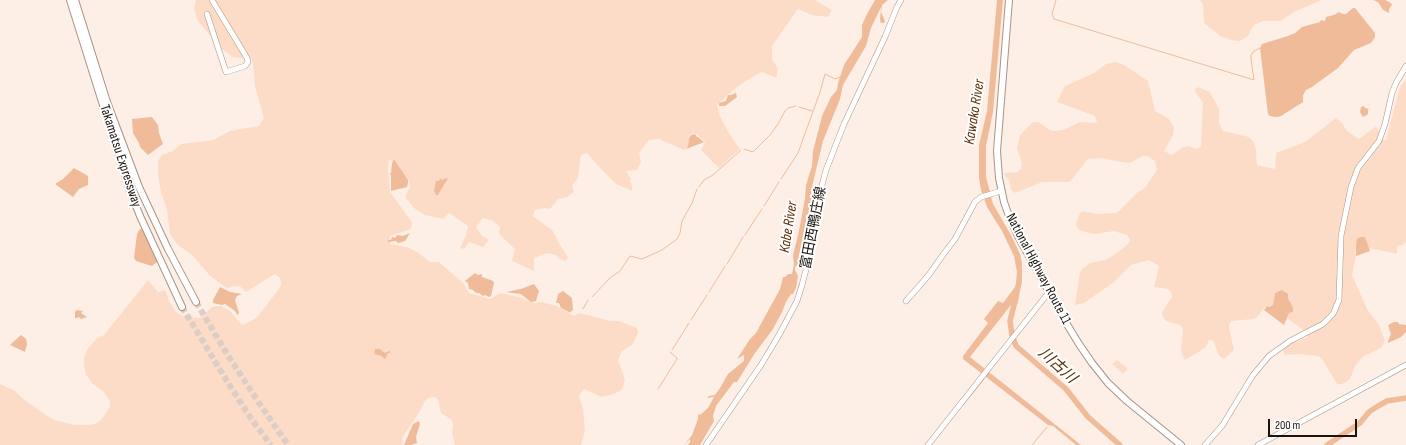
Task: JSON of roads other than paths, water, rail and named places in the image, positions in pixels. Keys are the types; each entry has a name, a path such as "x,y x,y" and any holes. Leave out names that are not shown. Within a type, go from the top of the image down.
{"highway":[{"name":"Takamatsu Expressway","path":"69,0 105,102 139,187 168,249 196,302"},
{"name":"Takamatsu Expressway","path":"75,0 130,191 159,259 182,306"},
{"name":"National Highway Route 11","path":"1009,0 997,141 997,166 1001,191 1006,209 1018,236 1079,344 1104,378 1127,401 1182,445"}],"street":[{"path":"207,14 226,72 245,66 248,62 247,58 212,0"},
{"name":"富田西鴨庄線","path":"706,445 780,335 797,301 809,258 826,170 844,124 885,38 897,6 901,0"},
{"path":"1205,445 1222,426 1253,375 1269,356 1290,341 1323,324 1336,310 1339,294 1342,229 1351,187 1358,168 1379,141 1385,124 1392,93 1406,66"},
{"path":"906,301 928,276 949,248 974,202 977,199 1001,191"},
{"path":"928,445 1049,292"},
{"path":"1258,445 1406,365"}],"waterway":[{"path":"1056,0 1052,14 1054,19 1254,80 1251,55 1254,51 1260,48"},
{"path":"781,179 798,153 825,74 835,79 840,77"},
{"path":"744,149 753,152 770,135 785,111 788,108 796,106"},
{"path":"799,107 812,111"},
{"path":"699,187 704,180 713,175 741,150"},
{"path":"764,206 779,182"},
{"path":"592,297 610,278 620,271 630,256 642,259 662,250 677,239 680,233 682,221 692,203 697,189"},
{"path":"745,235 762,209"},
{"path":"727,264 743,237"},
{"path":"709,292 725,266"},
{"path":"691,320 707,295"},
{"name":"川古川","path":"1016,297 1010,321 1012,335 1016,346 1066,389 1088,417 1120,445"},
{"path":"583,309 588,300"},
{"path":"672,350 689,323"},
{"path":"658,389 677,359 670,352"},
{"path":"964,404 984,379"},
{"name":"川古川","path":"1327,445 1360,423 1369,412 1378,406 1387,401 1406,398"},
{"path":"1032,445 1047,427"}],"tunnel":[{"path":"196,302 227,354 288,445"},
{"path":"182,307 230,386 252,420 271,445"}],"water label":[{"name":"Kawako River","path":"975,112"},
{"name":"Kabe River","path":"789,227"}]}
